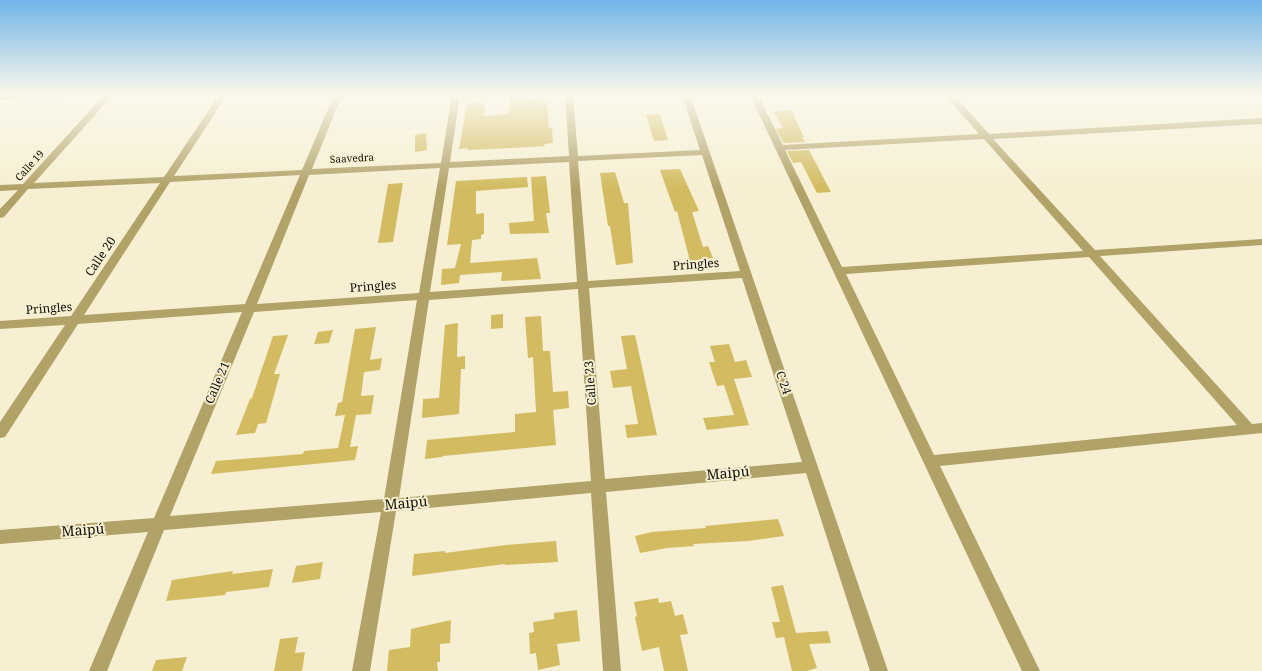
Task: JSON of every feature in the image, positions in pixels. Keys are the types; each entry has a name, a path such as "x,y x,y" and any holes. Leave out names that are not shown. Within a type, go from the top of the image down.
{"street":[{"name":"Calle 19","path":"0,215 81,126"},
{"name":"Calle 20","path":"0,433 202,126"},
{"name":"Calle 21","path":"98,671 325,126"},
{"path":"362,671 451,126"},
{"name":"Calle 23","path":"571,126 612,671"},
{"name":"C 24","path":"697,126 879,671"},
{"path":"769,126 840,271 1031,671"},
{"path":"977,126 1091,253 1256,428"},
{"path":"779,148 1164,126"},
{"name":"Saavedra","path":"0,188 706,152"},
{"path":"840,271 1262,242"},
{"name":"Pringles","path":"0,325 747,274"},
{"path":"930,461 1256,428"},
{"name":"Maipú","path":"0,537 159,525 811,467"}],"building":[{"path":"463,126 549,126 549,128 552,128 553,143 544,144 545,146 468,150 468,148 459,149"},
{"path":"649,126 664,126 668,140 654,141"},
{"path":"782,126 799,126 805,142 784,143 776,129 783,128"},
{"path":"426,133 427,150 415,152 415,135"},
{"path":"809,150 831,192 817,193 801,162 793,163 787,151"},
{"path":"680,169 699,211 692,212 703,247 708,246 713,258 690,261 677,211 675,212 660,170"},
{"path":"615,172 624,203 628,203 633,263 616,265 600,173"},
{"path":"546,176 550,213 546,213 549,233 510,234 509,223 534,221 531,177"},
{"path":"527,177 528,187 476,191 476,214 484,213 484,234 481,235 481,239 472,240 470,263 537,258 541,279 501,281 502,272 460,275 459,283 441,285 442,269 455,268 461,244 447,245 456,181"},
{"path":"403,183 393,242 378,243 388,184"},
{"path":"503,314 503,328 491,329 491,315"},
{"path":"541,316 543,351 550,351 553,392 568,391 569,408 553,410 556,445 425,459 427,440 515,432 515,414 536,412 533,357 528,358 525,317"},
{"path":"458,323 457,357 465,356 465,369 461,369 459,414 422,418 423,399 439,398 445,325"},
{"path":"376,327 370,360 382,358 380,370 364,372 361,396 374,395 371,414 356,415 350,447 358,446 355,460 211,474 216,461 303,454 304,451 338,448 345,415 335,416 338,403 342,402 355,329"},
{"path":"333,330 329,343 314,344 318,332"},
{"path":"288,335 274,374 280,374 266,423 258,424 255,433 236,435 250,399 252,398 273,336"},
{"path":"635,335 657,435 627,438 625,425 638,424 631,386 613,388 610,371 627,369 621,336"},
{"path":"729,344 735,362 746,360 752,377 734,379 749,425 707,430 703,418 734,415 724,385 717,386 709,362 715,362 710,346"},
{"path":"778,519 784,536 748,541 693,544 694,546 667,548 640,553 635,536 652,532 706,528 705,526"},
{"path":"556,541 558,562 505,564 412,576 414,554 445,551 445,553 506,545"},
{"path":"323,562 320,579 292,583 296,566"},
{"path":"273,569 269,587 226,592 225,595 166,601 172,580 233,571 232,574"},
{"path":"783,585 796,633 828,631 831,643 809,644 817,668 806,671 792,671 784,637 776,638 772,622 780,622 771,587"},
{"path":"658,598 659,603 671,601 675,616 683,614 688,634 680,635 688,671 664,671 659,647 642,651 635,617 637,616 634,602"},
{"path":"577,610 580,641 557,644 560,665 538,670 536,653 530,654 529,633 534,632 533,622 554,619 554,613"},
{"path":"451,620 450,643 440,644 440,662 437,662 438,671 387,671 389,650 410,647 411,629"},
{"path":"298,637 295,653 305,652 302,671 274,671 280,639"},
{"path":"187,657 182,671 152,671 156,660"}]}
